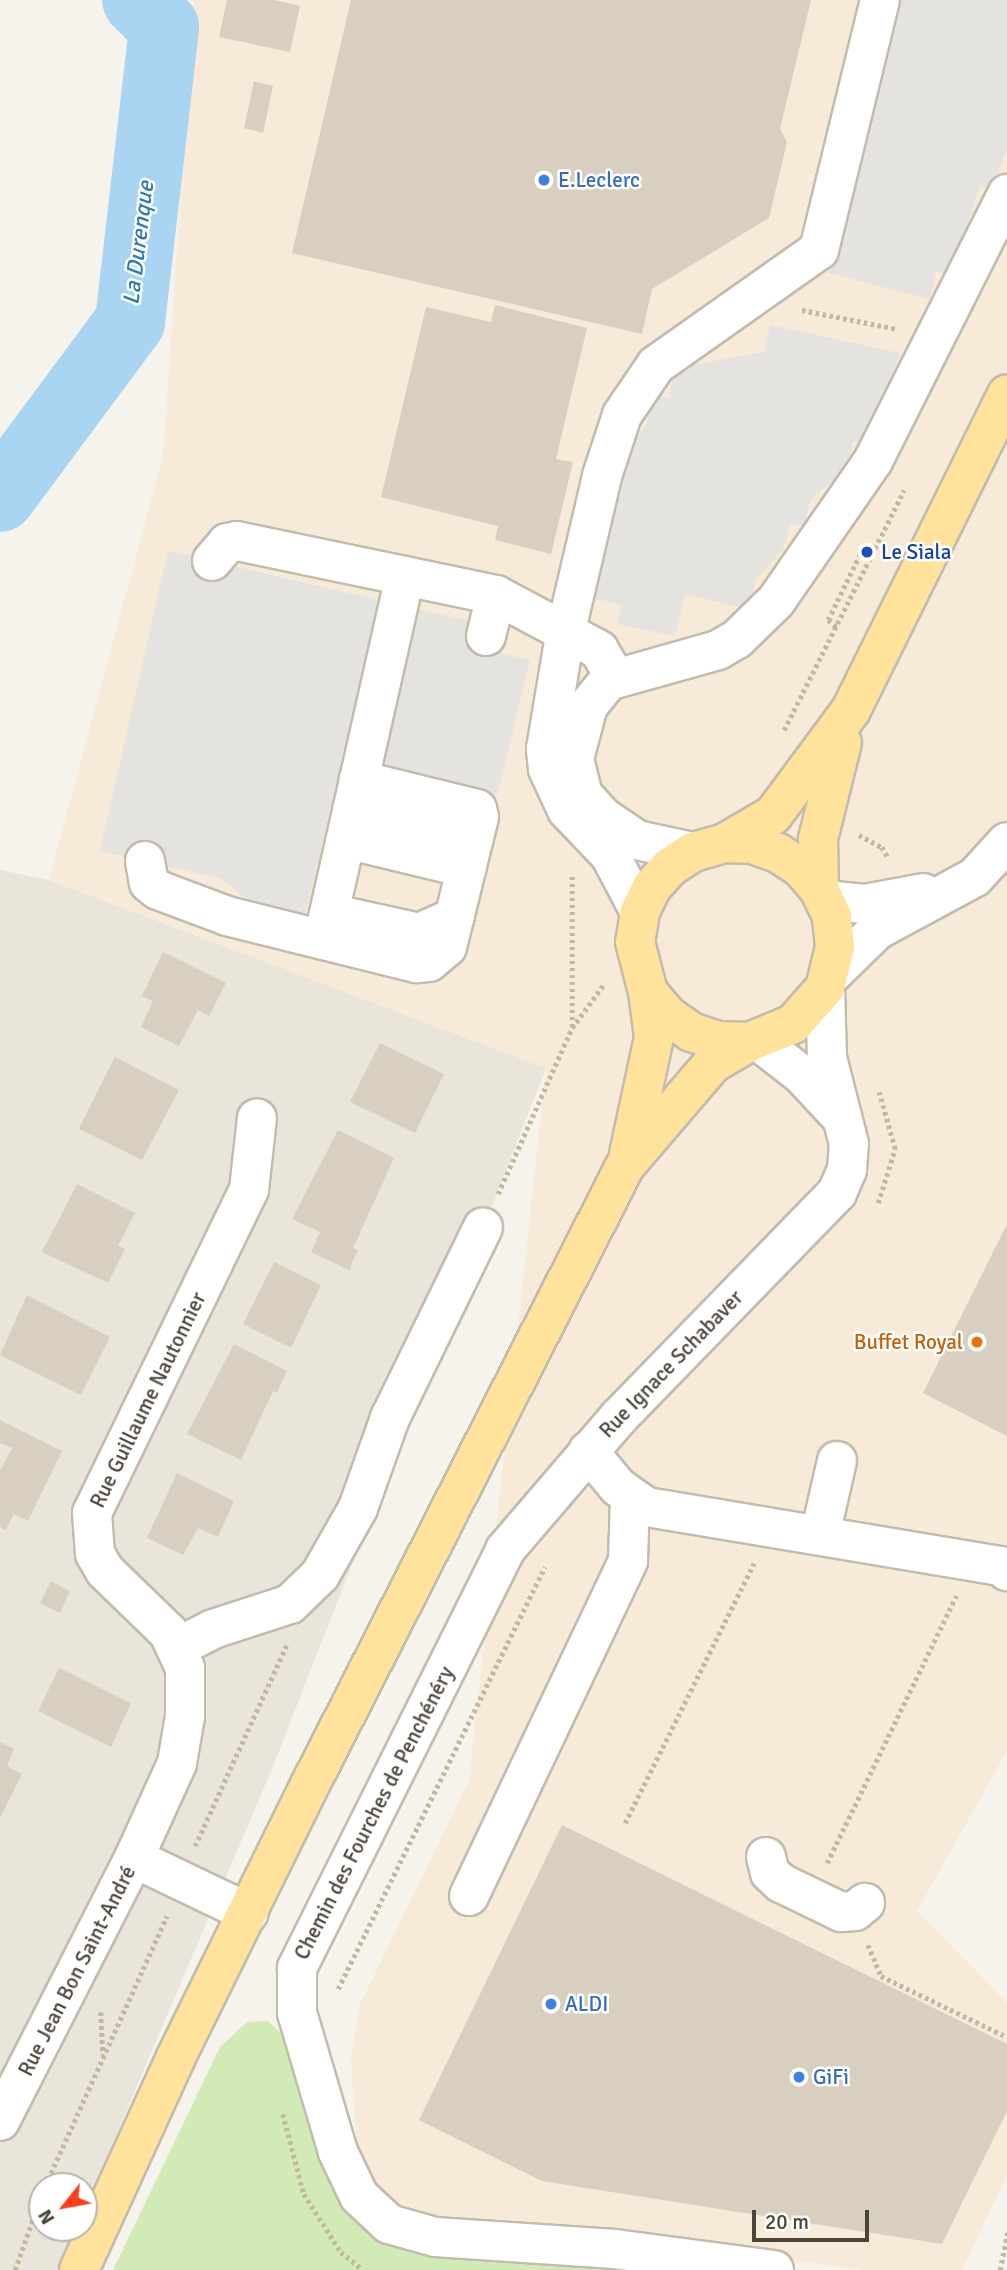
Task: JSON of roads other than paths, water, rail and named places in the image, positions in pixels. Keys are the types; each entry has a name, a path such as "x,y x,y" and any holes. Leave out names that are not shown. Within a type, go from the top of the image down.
{"main road":[{"path":"625,1166 654,1037 635,942 640,912 652,887 670,867 773,815 851,710 1007,394"},
{"path":"822,895 820,824 851,710"},
{"path":"79,2270 176,2057 625,1166 712,1064 753,1041 793,1024 827,982 835,947 832,916 822,895 801,868 778,853 752,844 709,847"},
{"path":"644,982 667,1015 691,1032 719,1041 753,1041"}],"street":[{"path":"640,912 610,855 568,810 548,769 548,728 562,647 605,465 632,394 671,352 819,250 880,0"},
{"path":"212,561 227,543 237,541 310,570 405,576 496,595 562,647 576,683 605,684 718,650 737,639 776,601 873,461 1007,194"},
{"path":"326,926 405,576"},
{"path":"486,636 496,595"},
{"path":"605,684 588,706 576,742 574,759 583,795 603,817 637,840 709,847"},
{"path":"145,861 149,883 158,890 231,903 326,926 419,933 464,879 477,809 349,823"},
{"path":"349,823 464,879"},
{"path":"827,982 877,930 956,887 994,860 1007,842"},
{"path":"822,895 865,904 956,887"},
{"name":"Rue Ignace Schabaver","path":"827,982 827,1058 849,1144 847,1170 837,1193 588,1451 630,1497 677,1524 789,1536 905,1561 990,1566"},
{"path":"753,1041 802,1075 842,1118"},
{"name":"Rue Guillaume Nautonnier","path":"134,1858 169,1785 182,1741 187,1691 178,1647 156,1618 105,1571 95,1553 92,1513 249,1190 257,1118"},
{"path":"178,1647 213,1629 290,1604 320,1575 358,1508 390,1418 483,1227"},
{"name":"Chemin des Fourches de Penchénéry","path":"588,1451 505,1550 297,1968 297,2013 307,2037 347,2175 359,2196 389,2224 435,2237 615,2249 774,2270"},
{"path":"789,1536 837,1461"},
{"path":"469,1896 628,1561 630,1497"},
{"path":"766,1857 770,1873 811,1898 841,1913 860,1907"},
{"name":"Rue Jean Bon Saint-André","path":"0,2120 134,1858 249,1913"}],"waterway":[{"name":"La Durenque","path":"0,497 130,322 164,27 137,0"}],"place":[{"name":"E.Leclerc","path":"544,180"},
{"name":"Le Siala","path":"867,552"},
{"name":"Buffet Royal","path":"977,1342"},
{"name":"ALDI","path":"551,2004"},
{"name":"GiFi","path":"799,2077"}]}
